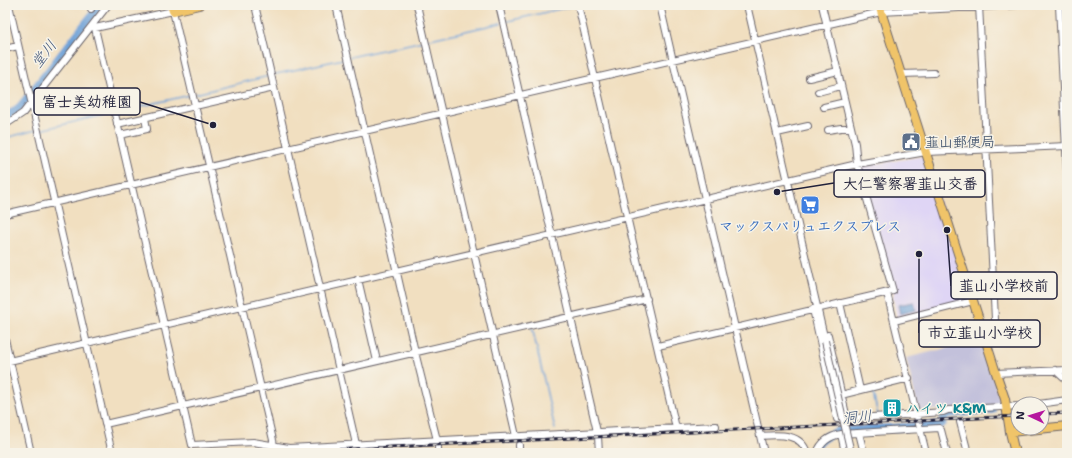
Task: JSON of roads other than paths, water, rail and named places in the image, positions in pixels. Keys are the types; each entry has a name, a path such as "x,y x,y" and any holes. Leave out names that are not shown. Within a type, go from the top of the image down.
{"main road":[{"path":"172,8 199,5"},
{"path":"880,8 1003,393 1010,432"},
{"path":"1050,428 1067,426"},
{"path":"1011,436 1015,453"}],"street":[{"path":"9,5 112,453"},
{"path":"5,125 23,113 94,26 108,5"},
{"path":"255,5 356,444"},
{"path":"336,5 415,352 437,440 438,453"},
{"path":"417,5 516,436"},
{"path":"499,5 597,432 599,453"},
{"path":"578,5 676,428"},
{"path":"660,5 764,453"},
{"path":"747,5 788,180 837,419 1010,407"},
{"path":"658,346 893,291 857,164 855,144 822,5"},
{"path":"5,214 288,150 827,24 880,8 1018,5"},
{"path":"1058,5 1067,171"},
{"path":"979,6 995,319"},
{"path":"94,26 172,8 208,168 276,453"},
{"path":"94,26 192,445 253,442 289,448 716,426"},
{"path":"5,49 18,46"},
{"path":"809,78 838,71"},
{"path":"901,74 934,73"},
{"path":"818,92 842,86"},
{"path":"117,124 274,88"},
{"path":"824,107 845,102"},
{"path":"120,135 147,129 145,118"},
{"path":"777,133 808,126"},
{"path":"828,130 851,128"},
{"path":"8,361 857,164 926,152 1066,146"},
{"path":"358,279 377,361"},
{"path":"887,293 909,378 926,453"},
{"path":"105,424 647,299"},
{"path":"894,321 973,301"},
{"path":"840,303 860,390"},
{"path":"815,309 822,326 851,453"},
{"path":"822,326 826,328 847,419"},
{"path":"5,339 8,361 31,453"},
{"path":"1055,370 1067,381"},
{"path":"996,373 1067,370"},
{"path":"841,395 909,378"},
{"path":"1050,402 1067,400"},
{"path":"960,422 968,453"},
{"path":"817,453 820,446 828,439 841,434 920,427 941,429 947,453"},
{"path":"859,433 864,453"},
{"path":"841,434 845,453"},
{"path":"760,436 778,435 792,437 804,446 807,453"},
{"path":"519,445 519,453"}],"water":[{"path":"914,302 916,310 900,314 898,305"}],"waterway":[{"name":"堂川","path":"5,116 17,110 100,5"},
{"path":"504,22 577,5"},
{"path":"426,40 501,23"},
{"path":"350,57 423,41"},
{"path":"272,75 347,58"},
{"path":"195,94 269,76"},
{"path":"116,112 190,95"},
{"path":"40,130 112,113"},
{"path":"5,138 36,130"},
{"path":"532,327 555,429"},
{"path":"872,389 878,415"},
{"name":"洞川","path":"812,453 823,439 840,431 940,425 943,423 943,418 949,414 992,410"}],"railway":[{"path":"1050,414 1067,413"},
{"path":"270,453 1010,416"}],"place":[{"name":"富士美幼稚園","path":"213,125"},
{"name":"韮山郵便局","path":"911,142"},
{"name":"大仁警察署韮山交番","path":"777,192"},
{"name":"マックスバリュエクスプレス","path":"810,205"},
{"name":"韮山小学校前","path":"947,230"},
{"name":"市立韮山小学校","path":"919,254"},
{"name":"ハイツ K&M","path":"892,408"}]}
